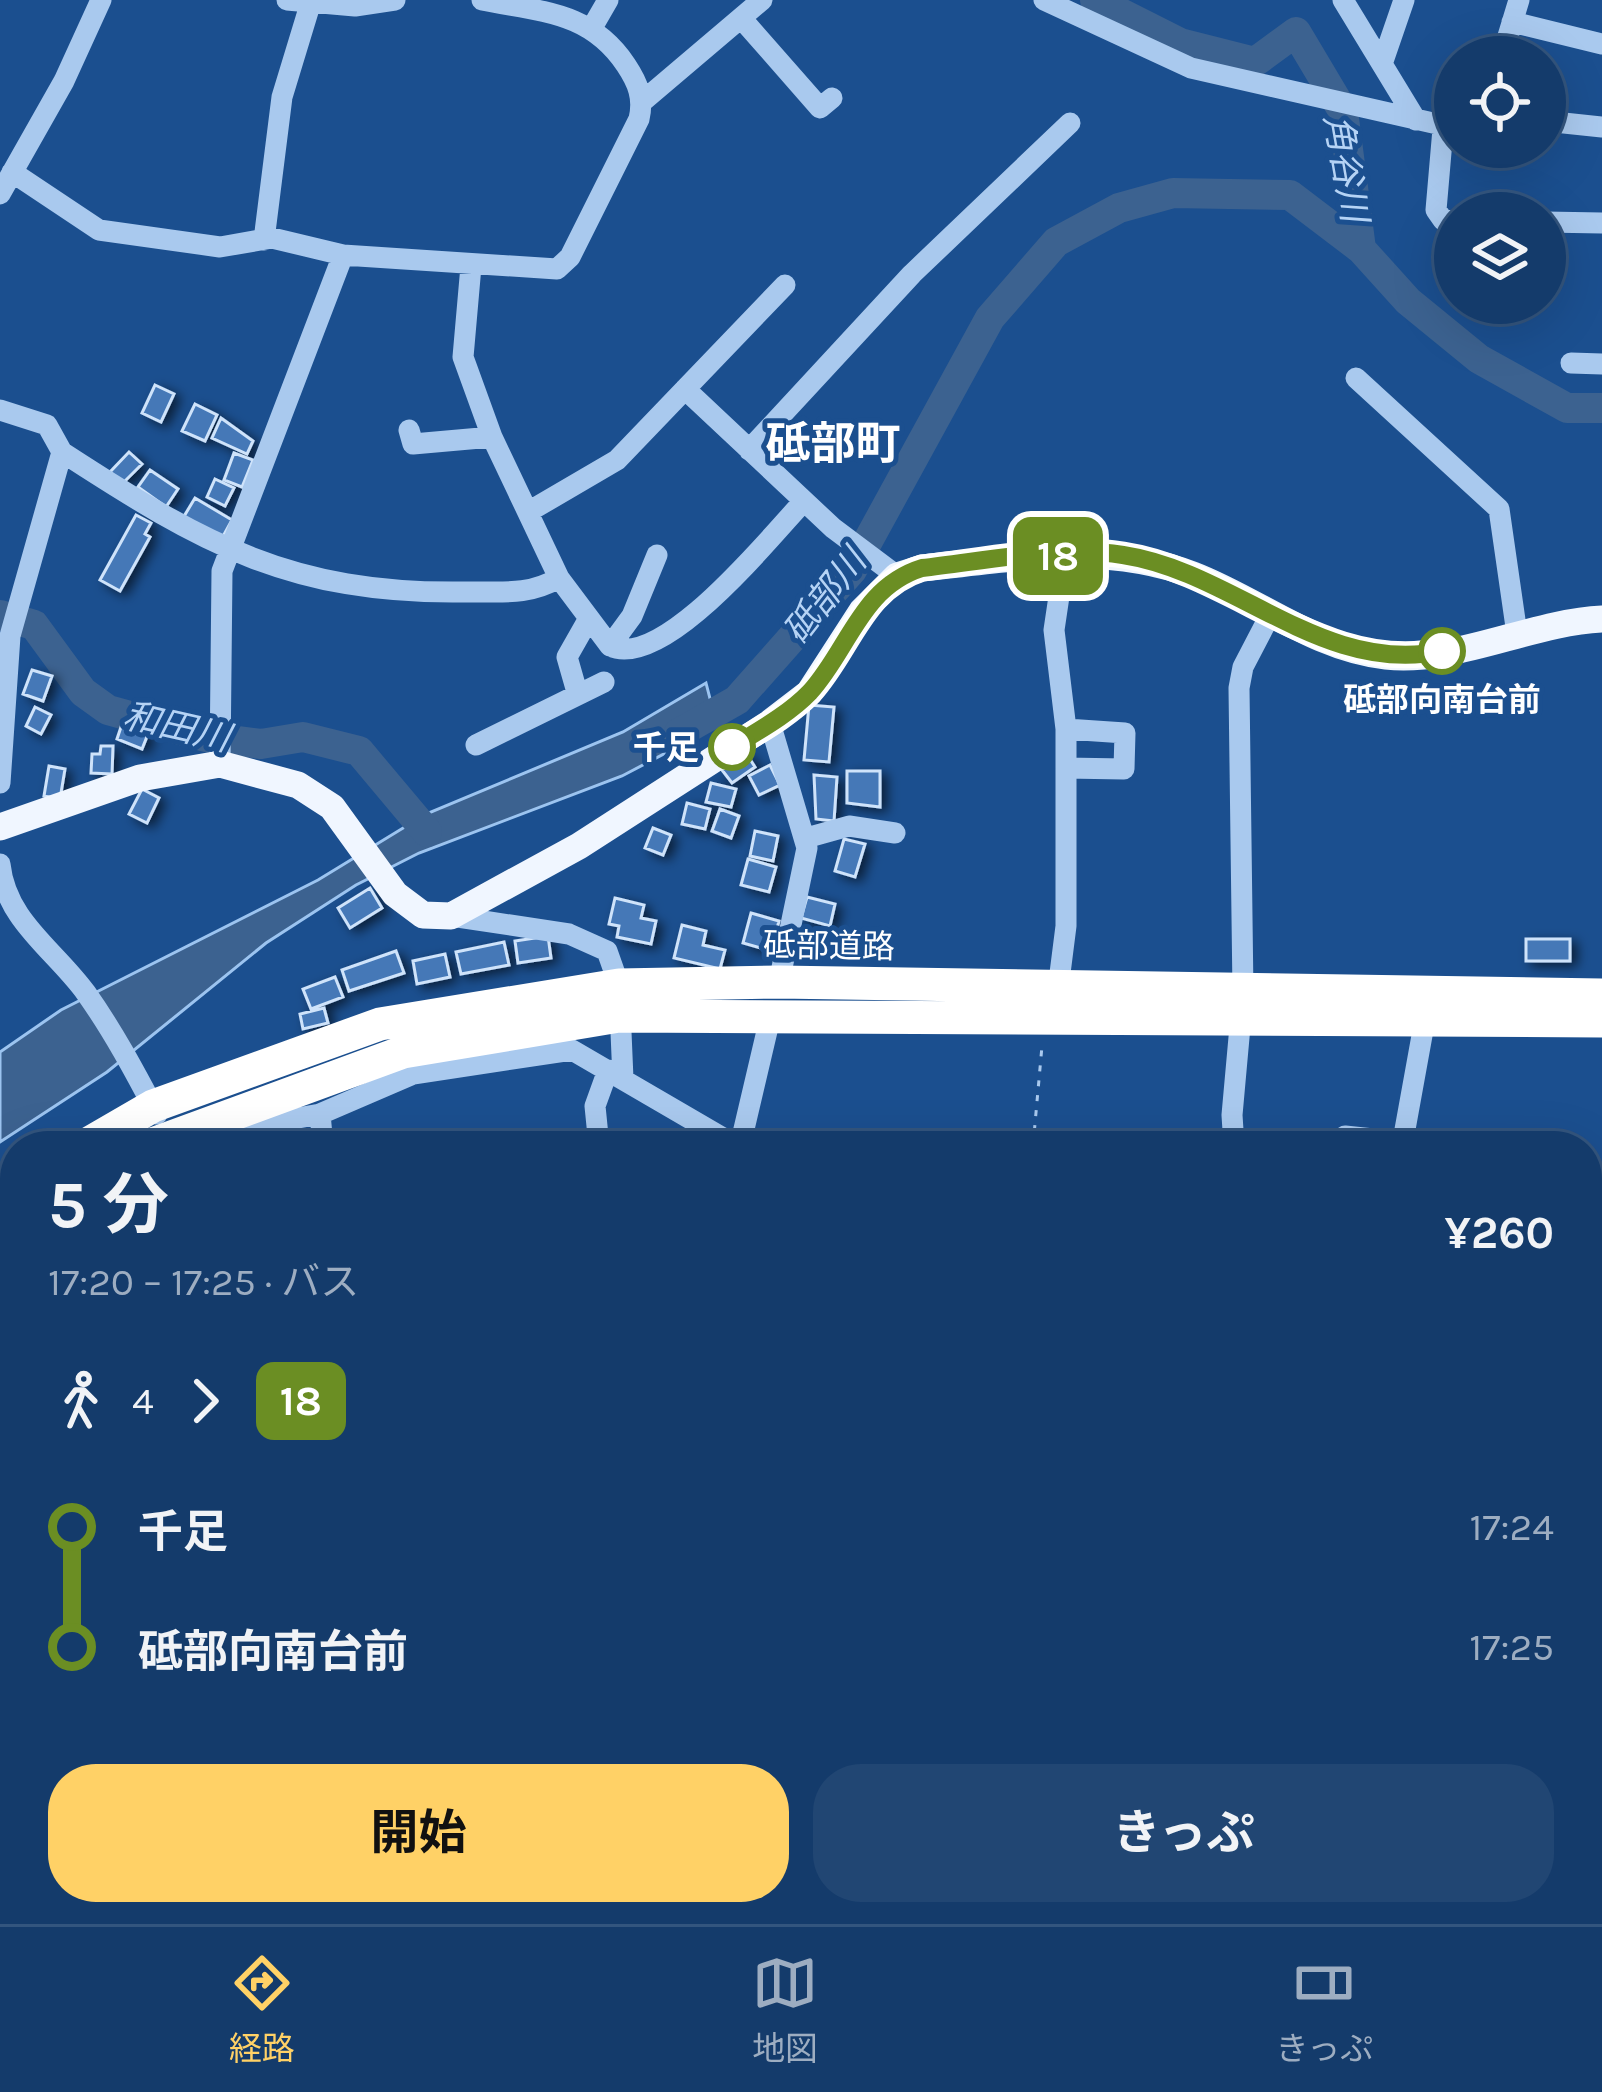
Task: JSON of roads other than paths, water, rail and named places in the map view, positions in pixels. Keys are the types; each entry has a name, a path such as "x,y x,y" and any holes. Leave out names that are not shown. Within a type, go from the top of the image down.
{"highway":[{"name":"砥部道路","path":"156,1129 404,1052 619,1001 775,998 1243,1005 1602,995"},
{"name":"砥部道路","path":"1243,1005 1425,1019 1602,1021"}],"main road":[{"path":"0,827 221,751 298,785 332,807 395,894 423,915 451,916 579,845 809,693 887,568 1120,554 1197,576 1269,616 1386,656 1420,655 1602,619"}],"street":[{"path":"0,194 64,81 101,0"},
{"path":"287,0 310,5 395,0"},
{"path":"11,172 99,230 220,247 264,240 344,254 556,269 570,257 639,119 643,100 630,70 593,26 482,0"},
{"path":"593,26 608,0"},
{"path":"643,100 762,0"},
{"path":"1044,0 1191,68 1434,125"},
{"path":"1343,0 1416,120"},
{"path":"1382,64 1404,0"},
{"path":"264,240 282,97 310,5"},
{"path":"1516,11 1602,44"},
{"path":"741,18 820,108"},
{"path":"749,450 912,274 1070,123"},
{"path":"1566,124 1602,127"},
{"path":"1566,222 1602,223"},
{"path":"221,751 222,571 344,254"},
{"path":"471,266 463,357 492,437 560,578 610,646 636,650 679,627 804,501"},
{"path":"528,512 617,460 785,286"},
{"path":"1571,363 1602,364"},
{"path":"1355,378 1499,509 1517,634"},
{"path":"685,389 833,528 887,568"},
{"path":"0,410 47,424 62,452 230,553 322,582 389,591 526,594 560,578"},
{"path":"410,430 412,444 492,437"},
{"path":"0,782 10,636 62,452"},
{"path":"610,646 632,616 657,556"},
{"path":"1053,1002 1066,926 1066,729 1054,630 1065,556"},
{"path":"1233,1131 1243,1005 1239,688 1243,667 1269,616"},
{"path":"577,692 567,657 587,620"},
{"path":"476,746 604,682"},
{"path":"748,1131 806,838 770,723"},
{"path":"1066,729 1125,733 1124,769 1066,768"},
{"path":"806,838 849,826 896,833"},
{"path":"0,864 3,896 83,988 132,1063 156,1129 239,1131 320,1114 413,1074 529,1052 572,1050 719,1131"},
{"path":"451,916 592,940 608,951 619,1001 615,1075 596,1106 598,1131"},
{"path":"1404,1131 1425,1019"},
{"path":"320,1114 322,1131"}],"waterway":[{"name":"角谷川","path":"1095,0 1180,43 1255,62 1296,32 1343,111 1361,249"},
{"name":"砥部川","path":"679,733 737,700 852,570 990,318 1056,242 1119,208 1173,193 1290,195 1361,249 1408,301 1479,359 1567,408 1602,408"},
{"name":"和田川","path":"0,615 34,625 83,692 108,710 206,737 261,744 303,737 359,751 427,832"}],"place":[{"name":"砥部向南台前","path":"1442,651"},
{"name":"千足","path":"732,747"}],"district":[{"name":"砥部町","path":"833,443"}]}
